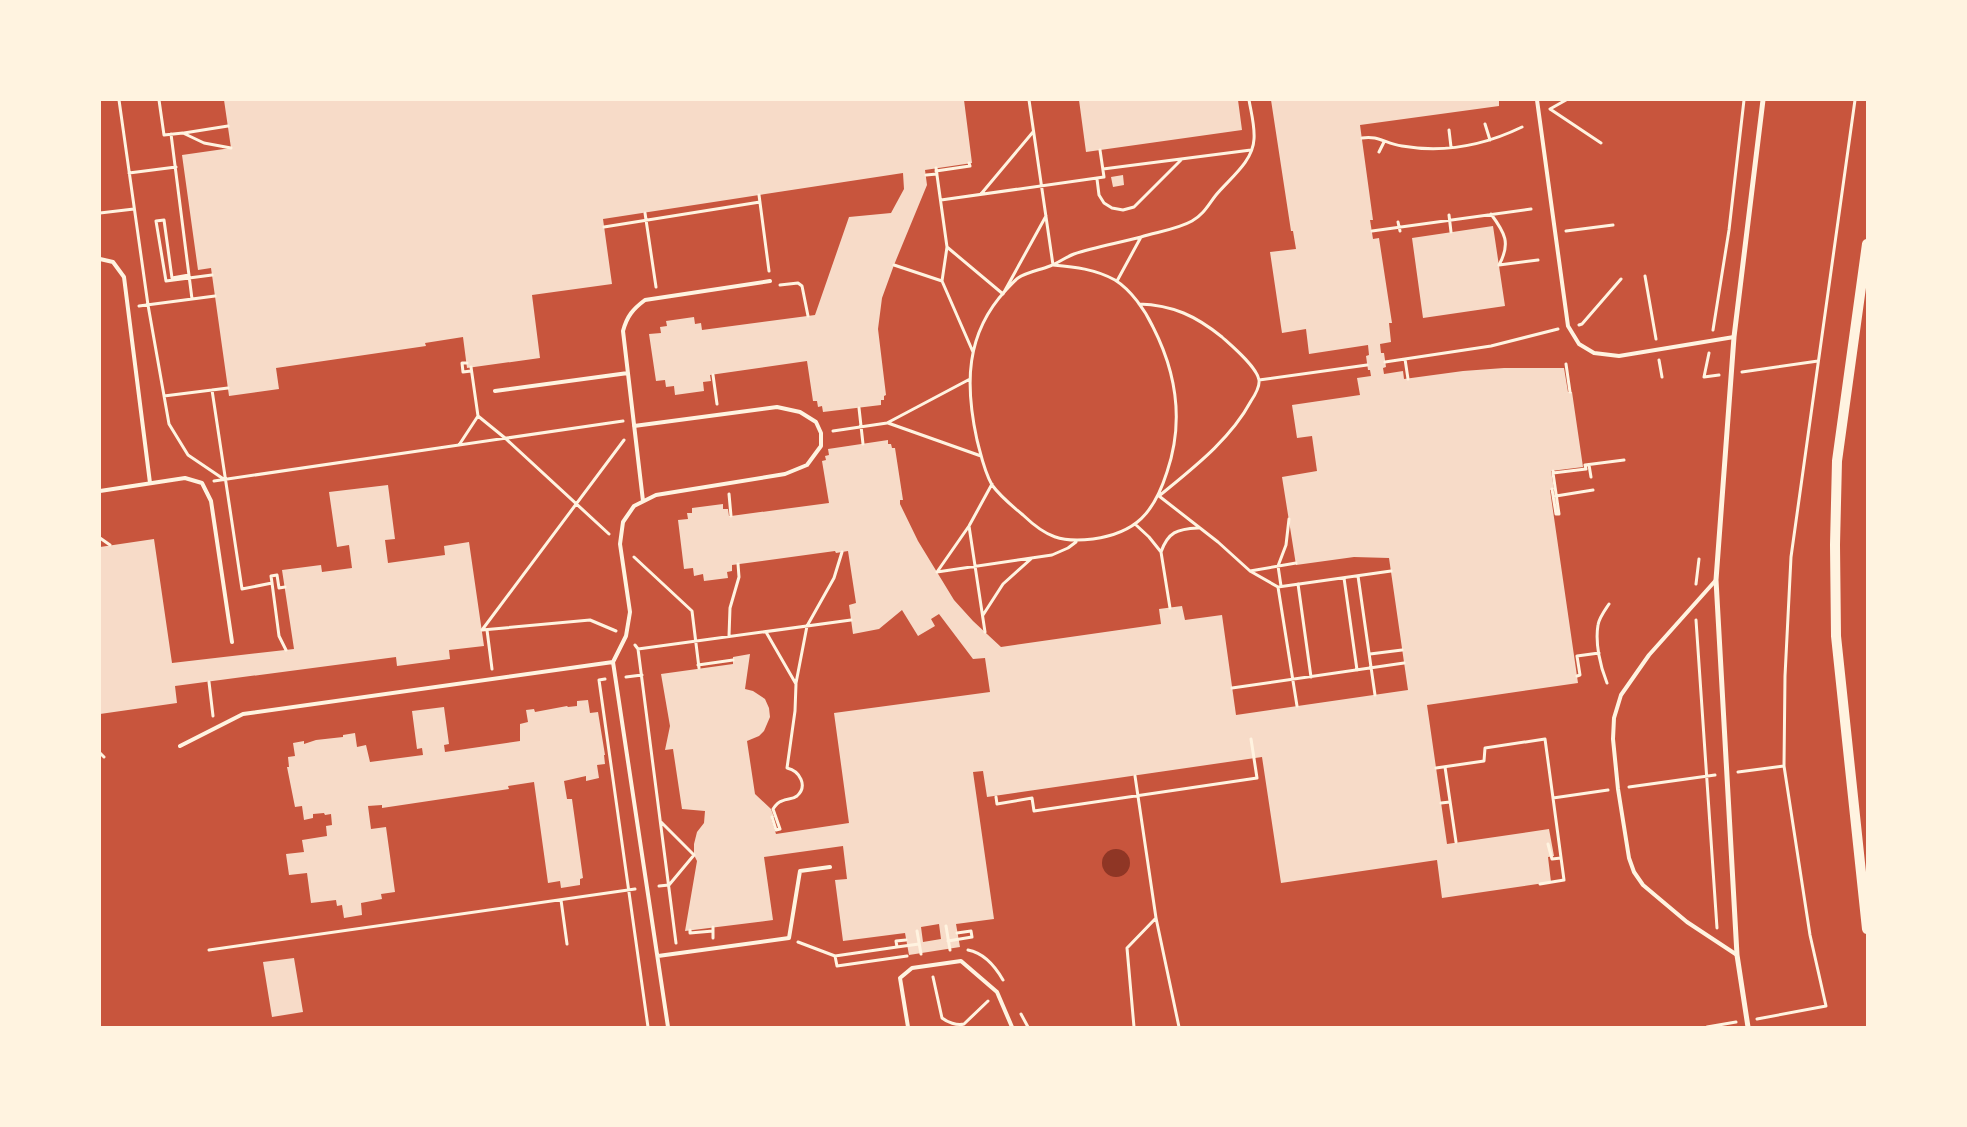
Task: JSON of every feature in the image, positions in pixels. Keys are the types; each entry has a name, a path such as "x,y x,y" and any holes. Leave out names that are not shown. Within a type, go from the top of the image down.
{"main road":[{"path":"1867,244 1837,461 1835,545 1836,636 1867,930"}],"street":[{"path":"1748,1027 1737,955 1716,580 1734,338 1763,100"}],"lane":[{"path":"1537,100 1568,326 1578,344 1594,353 1618,356 1734,338"},
{"path":"100,259 113,262 124,277 150,483"},
{"path":"643,501 623,331 627,318 633,309 645,300 770,281"},
{"path":"495,391 628,373"},
{"path":"634,426 777,407 800,412 816,422 821,433 821,446 807,465 785,474 656,495 634,506 623,522 620,544 630,612 626,636 614,662 668,1027"},
{"path":"100,491 185,478 202,483 212,501 232,642"},
{"path":"1716,580 1649,655 1621,694 1614,718 1614,725 1618,789 1628,858 1634,872 1643,885 1662,901 1737,955"},
{"path":"180,746 243,714 614,662"},
{"path":"658,956 789,938 800,871 830,867"},
{"path":"908,1027 900,978 912,968 961,961 997,992 1012,1027"}],"path":[{"path":"119,100 148,305 169,424 188,455 225,480"},
{"path":"159,100 164,135 228,126"},
{"path":"1029,100 1053,265"},
{"path":"1053,265 1084,268 1117,281 1139,304 1146,313 1164,349 1173,383 1177,410 1174,450 1159,496 1149,511 1136,524 1119,534 1077,541 1051,537 1031,523 992,484 981,456 972,417 969,391 973,352 985,319 994,303 1017,278 1053,265 1073,254 1191,222 1201,214 1210,206 1215,196 1231,181 1252,150 1254,138 1249,100"},
{"path":"1550,109 1566,100"},
{"path":"1744,100 1729,230 1712,341 1704,377 1818,361"},
{"path":"1707,1027 1826,1006 1810,935 1784,766 1785,676 1791,557 1855,100"},
{"path":"1544,105 1601,143"},
{"path":"1485,124 1490,140"},
{"path":"1362,138 1372,136 1384,142 1414,148 1435,149 1490,140 1522,127"},
{"path":"1449,130 1452,147"},
{"path":"981,194 1033,131"},
{"path":"183,133 204,143 231,148"},
{"path":"171,134 192,299"},
{"path":"1379,152 1384,142"},
{"path":"941,200 1104,178 1100,150"},
{"path":"1103,169 1252,150"},
{"path":"1097,178 1099,195 1104,202 1112,208 1123,210 1134,206 1181,160"},
{"path":"926,175 936,171 970,166 969,164"},
{"path":"129,173 176,167"},
{"path":"936,171 947,247 942,281 973,352"},
{"path":"759,195 768,265"},
{"path":"604,227 760,202"},
{"path":"100,213 134,209"},
{"path":"1372,231 1399,229 1531,209"},
{"path":"644,213 658,298"},
{"path":"1491,214 1500,225 1506,240 1503,258 1499,265 1538,260"},
{"path":"1448,215 1451,232"},
{"path":"1003,294 1046,216"},
{"path":"189,275 172,278 164,220 156,221 166,282 212,275"},
{"path":"1398,222 1399,229"},
{"path":"1555,233 1613,225"},
{"path":"1117,281 1141,237"},
{"path":"947,247 1003,294"},
{"path":"894,265 942,281"},
{"path":"769,270 770,281 777,285 798,283 802,286 808,316"},
{"path":"1645,276 1662,377"},
{"path":"1385,362 1491,346 1582,324 1621,279"},
{"path":"128,308 215,296"},
{"path":"1139,304 1158,305 1179,310 1206,324 1230,344 1256,370 1259,380 1257,390 1242,417 1219,444 1159,496"},
{"path":"1405,359 1408,379"},
{"path":"459,445 478,416 471,369 463,372 462,363 466,364"},
{"path":"1566,364 1570,392"},
{"path":"1259,380 1367,365"},
{"path":"713,375 719,415"},
{"path":"821,433 887,423 970,378"},
{"path":"164,396 228,388"},
{"path":"212,390 242,589 272,583"},
{"path":"859,408 863,444"},
{"path":"478,416 505,438 692,611 698,667 733,660"},
{"path":"202,483 634,419"},
{"path":"887,423 981,456"},
{"path":"634,426 482,630 590,620 626,636 638,649 677,953"},
{"path":"1552,489 1556,514 1559,514 1553,472 1586,469 1585,465 1624,460"},
{"path":"1589,465 1591,477"},
{"path":"727,483 731,516"},
{"path":"992,484 969,526 937,572 1052,555 1068,548 1077,541"},
{"path":"1556,496 1592,490"},
{"path":"1159,496 1179,510 1250,570 1280,586 1391,571"},
{"path":"1289,519 1286,545 1278,566 1296,706"},
{"path":"1136,524 1161,552 1170,608"},
{"path":"969,526 985,632"},
{"path":"1161,552 1166,539 1173,533 1199,528"},
{"path":"100,538 110,545"},
{"path":"772,817 776,830 780,830 772,809 781,801 793,799 798,795 802,785 800,776 795,771 787,768 795,712 796,684 807,626 834,578 842,552"},
{"path":"982,616 1003,584 1033,558"},
{"path":"1699,559 1695,604 1718,942"},
{"path":"1250,570 1296,563"},
{"path":"729,636 730,608 739,577 738,564"},
{"path":"285,587 279,588 277,575 271,576 279,636 286,650"},
{"path":"1358,576 1375,694"},
{"path":"1344,578 1357,670"},
{"path":"1298,584 1311,677"},
{"path":"1607,683 1602,672 1599,652 1598,623 1608,604"},
{"path":"638,649 851,620"},
{"path":"487,630 494,678"},
{"path":"766,632 796,684"},
{"path":"1370,654 1402,650"},
{"path":"1577,676 1580,675 1577,656 1599,652"},
{"path":"1232,688 1404,663"},
{"path":"642,675 599,680 648,1027"},
{"path":"209,682 215,728"},
{"path":"996,797 997,804 1032,798 1034,811 1256,778 1251,739"},
{"path":"1436,768 1484,761 1485,748 1545,739 1564,880 1540,884"},
{"path":"100,753 104,757"},
{"path":"1553,798 1784,766"},
{"path":"1445,767 1456,842"},
{"path":"1135,776 1156,918 1179,1027"},
{"path":"1441,803 1450,802"},
{"path":"209,950 669,885 694,855 661,822"},
{"path":"1548,844 1552,860 1561,858"},
{"path":"561,900 568,944"},
{"path":"1134,1027 1127,948 1156,918"},
{"path":"946,926 950,950"},
{"path":"690,930 690,933 713,930"},
{"path":"917,931 921,954"},
{"path":"948,941 972,937 971,931 958,933"},
{"path":"898,947 896,941 906,940"},
{"path":"835,956 919,944"},
{"path":"930,966 942,1018 946,1021 960,1025 964,1024 997,992"}],"shaded area":[{"path":"1116,849 1126,853 1130,863 1126,873 1116,877 1106,873 1102,863 1106,853"}],"building":[{"path":"224,100 964,100 972,163 925,170 927,185 882,298 878,329 886,395 884,400 881,400 881,405 823,412 822,406 818,407 817,401 813,401 807,361 710,375 711,381 703,382 704,391 675,395 674,386 666,387 665,380 656,381 649,334 661,333 660,327 667,326 666,321 694,317 695,324 701,323 702,330 815,315 849,217 891,213 904,189 903,173 603,219 612,284 532,295 540,358 467,368 463,337 425,343 426,346 276,368 279,389 229,396 211,268 198,270 182,155 231,148"},
{"path":"1079,100 1238,100 1242,130 1086,152"},
{"path":"1271,100 1499,100 1499,106 1360,125 1373,220 1370,220 1373,239 1379,238 1392,323 1389,323 1391,342 1380,344 1381,353 1384,353 1386,367 1383,368 1384,374 1403,371 1404,379 1463,371 1504,368 1564,368 1568,392 1572,392 1583,467 1551,471 1554,489 1550,490 1578,683 1427,705 1447,844 1549,829 1554,856 1548,857 1551,882 1442,898 1437,860 1281,883 1262,757 987,797 983,771 973,772 994,919 956,924 960,947 909,955 905,933 843,941 835,880 847,879 843,846 764,857 773,920 685,931 697,861 694,855 694,844 697,832 704,823 705,811 682,809 673,749 665,750 670,726 661,674 733,664 733,657 750,654 745,689 753,691 765,699 770,717 764,731 759,736 747,741 755,794 771,809 774,817 771,818 776,834 849,823 834,713 990,692 985,658 973,659 939,614 931,619 935,626 918,636 902,610 879,629 853,634 849,605 856,603 848,551 836,553 835,551 732,565 732,571 727,572 728,578 704,581 703,574 694,576 693,568 684,569 678,520 688,519 687,513 692,513 692,508 723,504 723,509 728,509 729,516 731,516 829,503 822,461 826,460 825,456 829,455 828,449 888,440 888,444 895,448 903,500 900,500 900,504 918,541 954,600 1001,647 1161,624 1159,609 1182,606 1185,620 1222,615 1236,715 1408,690 1389,558 1354,557 1296,565 1282,477 1317,471 1312,436 1297,438 1292,405 1360,395 1357,378 1371,376 1366,356 1369,355 1368,345 1309,354 1306,329 1282,333 1270,252 1296,249 1293,231 1291,231","holes":["939,924 941,939 923,942 921,927"]},
{"path":"1123,175 1124,185 1113,187 1111,177"},
{"path":"1493,226 1505,306 1423,318 1412,238"},
{"path":"388,485 395,539 385,540 388,563 445,555 444,546 469,542 484,646 449,650 450,659 397,666 396,657 175,686 177,703 100,714 100,547 154,539 172,663 294,649 282,570 321,565 322,572 352,568 349,545 337,547 329,492"},
{"path":"588,700 590,713 598,712 605,764 597,765 599,778 586,781 586,776 564,781 567,799 572,799 583,878 580,879 580,885 561,888 560,881 548,883 534,782 508,786 509,789 382,808 382,805 368,806 371,829 386,827 395,892 381,894 382,899 361,903 362,915 344,918 342,905 337,906 336,900 311,903 307,873 289,875 286,854 304,852 302,840 327,836 326,826 332,825 331,814 313,814 313,818 304,820 302,806 295,807 287,767 289,767 288,757 295,756 293,743 304,741 304,744 355,733 357,747 366,745 370,762 423,755 422,748 417,749 412,711 444,707 449,744 444,745 445,752 520,741 520,724 528,722 526,710 534,709 535,712 577,706 577,701"},
{"path":"294,958 303,1012 272,1017 263,962"}]}
